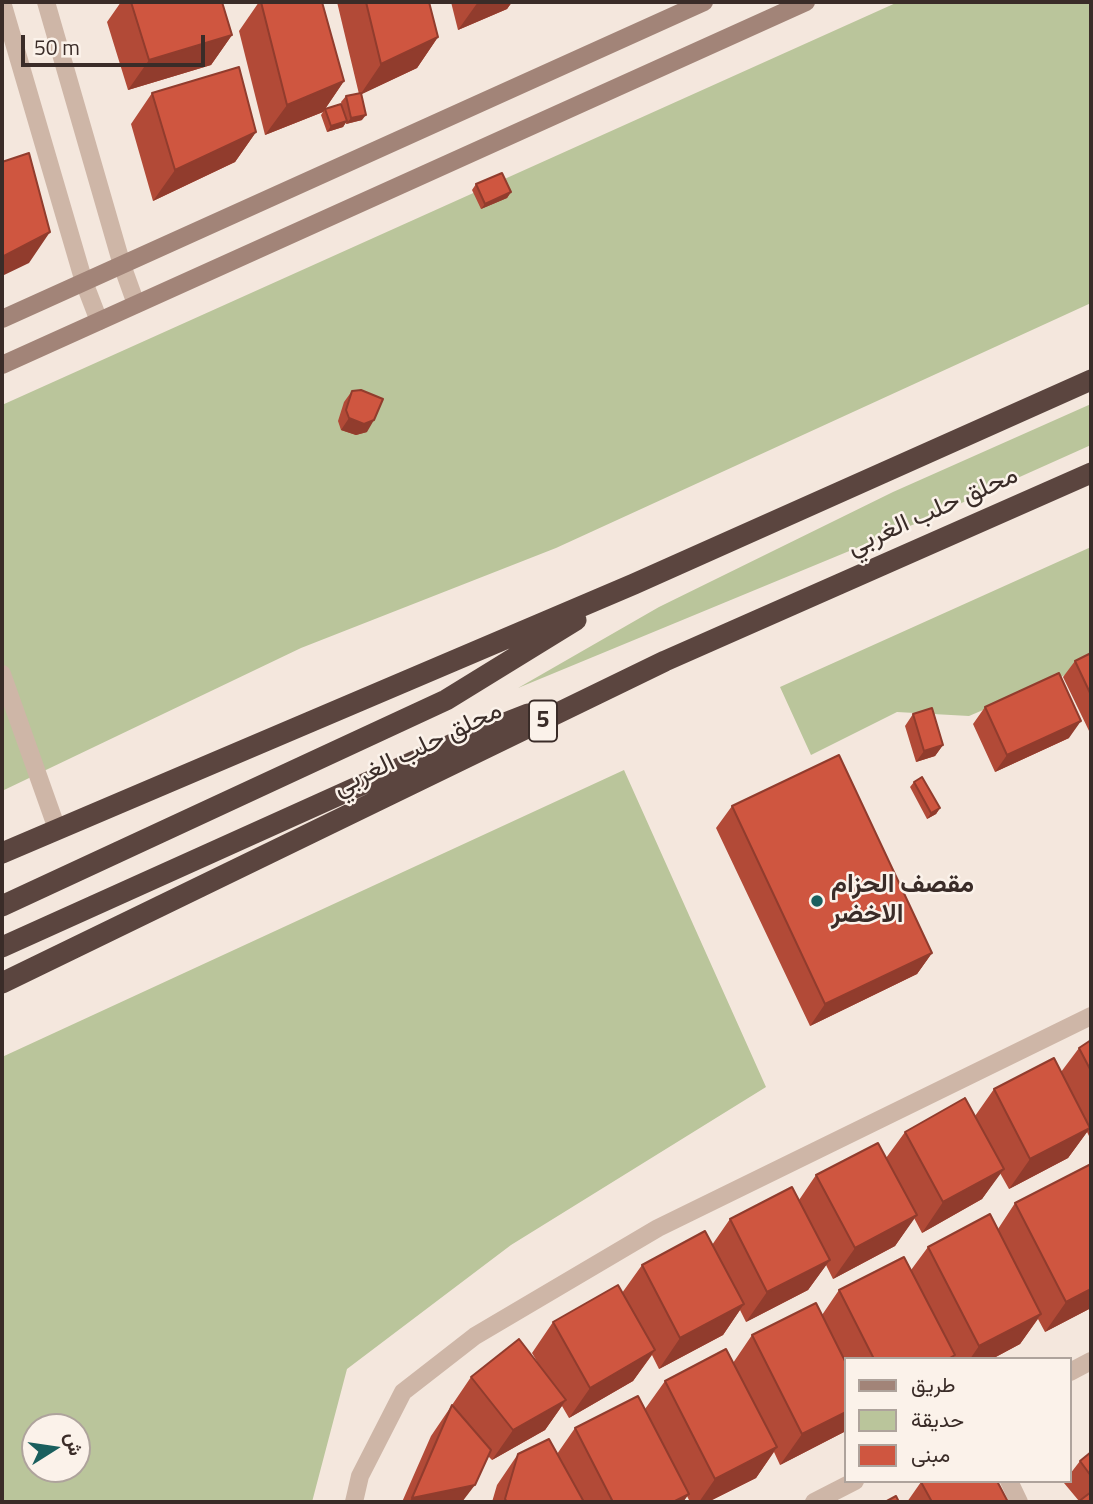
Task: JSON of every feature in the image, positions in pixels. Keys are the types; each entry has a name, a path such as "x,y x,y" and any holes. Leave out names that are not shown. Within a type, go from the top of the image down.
{"highway":[{"path":"2,853 634,584 1091,380"},
{"name":"محلق حلب الغربي","path":"2,983 665,661 1091,472"},
{"path":"2,906 446,700 634,584"},
{"path":"2,947 458,741 665,661"}],"street":[{"path":"2,2 6,29 84,282 99,321"},
{"path":"46,2 122,265 136,304"},
{"path":"2,319 704,2"},
{"path":"2,365 806,2"},
{"path":"2,674 57,829"},
{"path":"354,1502 360,1476 403,1392 475,1336 658,1228 1091,1016"},
{"path":"1072,1371 1091,1361"},
{"path":"814,1502 851,1483"},
{"path":"1010,1483 1018,1502"}],"green space":[{"path":"898,2 1091,2 1091,303 556,548 301,648 2,791 2,405"},
{"path":"1091,404 1091,445 917,523 518,688 659,607 893,492"},
{"path":"1091,547 1091,664 969,716 897,712 811,755 780,687"},
{"path":"624,770 766,1087 511,1245 347,1369 312,1502 2,1502 2,1057"}],"building":[{"path":"131,2 222,2 232,35 149,60"},
{"path":"261,2 322,2 344,81 287,105"},
{"path":"366,2 429,2 438,37 381,64"},
{"path":"239,67 256,132 175,170 152,93"},
{"path":"361,93 366,115 351,118 346,96"},
{"path":"341,104 347,121 331,126 325,109"},
{"path":"29,153 50,232 2,257 2,162"},
{"path":"502,173 511,192 485,204 476,184"},
{"path":"361,390 383,399 374,420 364,424 349,418 346,410 352,391"},
{"path":"1091,653 1091,695 1075,661"},
{"path":"1059,673 1081,721 1007,755 985,707"},
{"path":"932,708 943,745 924,751 913,714"},
{"name":"مقصف الحزام الاخضر","path":"839,755 932,953 825,1004 732,806"},
{"path":"922,777 940,808 931,813 914,782"},
{"path":"1091,1040 1091,1071 1079,1048"},
{"path":"1054,1058 1090,1128 1030,1159 994,1089"},
{"path":"965,1098 1004,1169 943,1202 905,1132"},
{"path":"878,1143 917,1215 855,1248 816,1175"},
{"path":"1091,1164 1091,1289 1066,1302 1015,1203"},
{"path":"792,1187 830,1260 767,1292 730,1219"},
{"path":"990,1214 1041,1314 979,1346 928,1247"},
{"path":"705,1231 744,1304 680,1338 642,1265"},
{"path":"904,1257 955,1355 873,1357 839,1290"},
{"path":"618,1285 655,1350 590,1388 553,1322"},
{"path":"816,1303 844,1359 844,1413 802,1434 752,1335"},
{"path":"519,1339 566,1400 513,1430 471,1377"},
{"path":"726,1349 777,1447 715,1479 665,1381"},
{"path":"638,1396 689,1494 673,1502 613,1502 575,1428"},
{"path":"452,1405 491,1450 475,1485 412,1498"},
{"path":"549,1439 584,1502 507,1502 505,1499 518,1454"},
{"path":"1091,1452 1091,1476 1080,1461"},
{"path":"922,1483 998,1483 1008,1502 932,1502"},
{"path":"1091,1492 1091,1502 1078,1502"},
{"path":"896,1496 899,1502 885,1502"}],"place":[{"name":"مقصف الحزام الاخضر","path":"817,901"}]}
